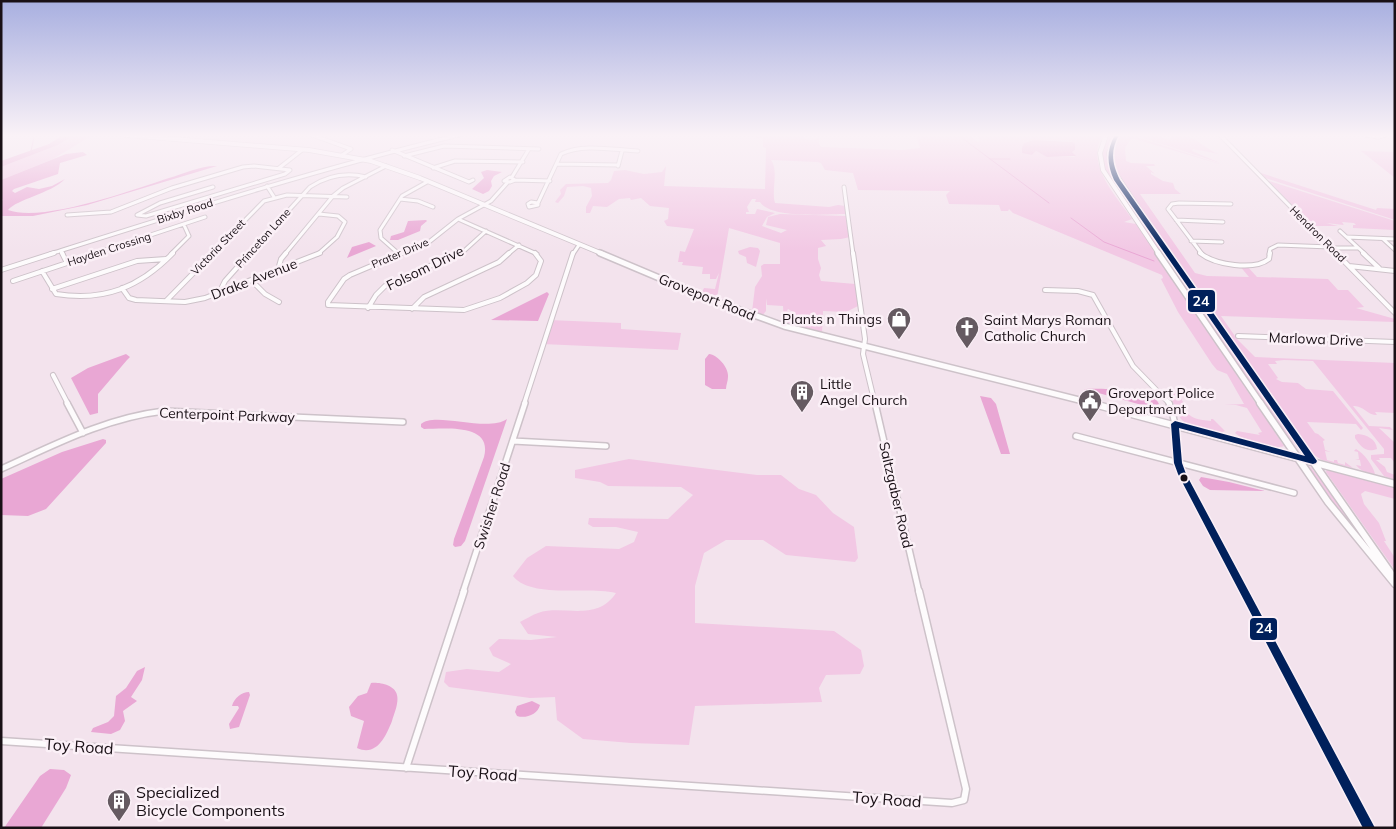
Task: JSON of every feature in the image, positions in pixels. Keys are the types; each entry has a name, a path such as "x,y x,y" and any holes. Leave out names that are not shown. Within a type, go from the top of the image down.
{"main road":[{"name":"Groveport Road","path":"406,174 742,312 803,332 1175,424 1395,484"},
{"path":"1105,174 1296,456 1342,520 1395,584"},
{"path":"1115,174 1395,578"}],"street":[{"path":"67,215 108,213 166,190 222,174"},
{"path":"213,187 158,204 141,211 137,215 146,216 286,174"},
{"name":"Bixby Road","path":"1,270 310,174"},
{"name":"Princeton Lane","path":"224,291 222,286 225,281 312,185 330,178 351,174 366,177"},
{"path":"281,269 279,264 281,259 333,196 340,190 372,174"},
{"path":"450,174 471,181 464,184"},
{"path":"517,174 514,179 550,181"},
{"path":"538,203 553,174"},
{"name":"Hendron Road","path":"1258,174 1395,313"},
{"path":"208,178 219,193"},
{"name":"Prater Drive","path":"368,308 332,306 328,305 328,302 344,279 350,275 432,240 458,219 498,196 508,182 505,179 514,179"},
{"path":"399,254 381,238 380,233 383,222 406,192 427,182"},
{"path":"267,186 274,197 347,197"},
{"name":"Saltzgaber Road","path":"844,188 865,339 863,354 966,789 964,800"},
{"name":"Victoria Street","path":"166,302 258,206 274,197"},
{"path":"400,199 418,201 433,207"},
{"path":"1230,204 1173,204 1169,206 1168,210 1202,254 1210,259 1226,264 1258,265 1268,261 1270,249 1274,246 1357,248"},
{"name":"Drake Avenue","path":"122,288 132,300 166,302 195,300 224,291 324,250 344,225 345,220 341,217 319,214"},
{"name":"Hayden Crossing","path":"13,281 205,217"},
{"path":"368,308 455,311 471,308 522,286 532,279 539,269 541,258 533,251 458,219"},
{"path":"1176,220 1223,222"},
{"path":"42,271 52,290 59,295 92,296 122,288 146,278 189,236 184,225"},
{"name":"Folsom Drive","path":"368,308 376,295 386,286 464,251 486,231"},
{"path":"1340,231 1379,268"},
{"path":"1347,237 1395,239"},
{"path":"1383,239 1395,250"},
{"path":"1191,241 1222,242"},
{"name":"Swisher Road","path":"406,768 574,251 579,245"},
{"path":"412,309 424,297 499,262 519,246"},
{"path":"60,251 67,263"},
{"path":"52,290 136,261 166,259"},
{"path":"1349,266 1395,271"},
{"path":"1352,270 1367,268"},
{"path":"252,280 265,294 278,302"},
{"path":"1045,290 1078,291 1093,295 1133,366 1168,400 1175,416 1178,463 1369,828"},
{"name":"Marlowa Drive","path":"1238,336 1395,342"},
{"path":"53,375 83,433"},
{"name":"Centerpoint Parkway","path":"1,469 83,433 134,415 164,411 403,422"},
{"path":"1076,436 1294,493"},
{"path":"513,441 606,446"},
{"name":"Toy Road","path":"1,741 947,803 964,800"}],"shaded area":[{"path":"1,174 17,174 1,180"},
{"path":"17,174 58,174 14,189 12,191 15,193 27,187 39,189 52,186 65,179 51,189 12,206 8,210 23,213 65,209 111,197 182,174 191,174 87,205 33,216 1,216 1,201 3,200 1,198 1,180"},
{"path":"482,174 499,174 494,176 491,181 492,186 489,191 483,194 472,189 484,178"},
{"path":"613,174 665,174 664,186 765,189 765,174 775,174 775,203 829,207 845,206 846,214 813,215 846,216 850,237 821,240 826,246 818,248 818,259 821,268 819,275 821,281 855,284 858,306 846,312 823,311 822,333 788,325 787,317 793,312 788,309 787,311 791,312 787,315 784,323 783,306 767,305 766,298 766,311 762,316 701,294 704,288 715,289 719,273 716,279 710,279 710,274 702,274 703,267 682,265 683,262 678,262 680,251 685,252 694,229 667,226 664,221 668,219 669,208 650,206 641,198 631,200 630,198 619,199 607,207 593,206 590,213 586,213 586,207 592,196 591,188 583,186 567,187 564,196 558,203 555,202 561,194 560,190 566,184 608,183","holes":["752,199 756,199 755,202 760,202 775,211 813,215 780,214 768,217 766,225 787,230 781,233 762,226 767,217 775,213 757,209 755,214 746,214 746,212 749,212 747,207","729,228 780,243 780,264 764,264 761,266 762,276 755,287 752,312 717,298"]},
{"path":"853,174 1103,174 1111,190 1132,219 1124,222 1136,224 1284,446 1275,447 1262,444 1235,433 1237,431 1260,435 1258,433 1262,432 1247,408 1236,405 1224,405 1244,404 1227,374 1217,370 1212,364 1178,312 1161,279 1163,278 1162,275 1013,213 1009,209 1008,211 1001,211 999,205 949,204 946,195 950,191 858,190"},
{"path":"1107,174 1112,174 1140,215 1141,220 1129,208"},
{"path":"1117,174 1151,174 1163,181 1173,183 1175,189 1181,194 1140,194 1195,273 1207,276 1249,277 1239,265 1246,265 1257,277 1328,279 1338,290 1348,290 1364,307 1356,308 1395,319 1395,322 1221,316 1237,339 1255,357 1395,363 1395,413 1375,412 1377,415 1374,415 1360,407 1353,406 1369,426 1390,427 1393,430 1379,428 1395,443 1395,463 1391,458 1379,458 1380,460 1376,460 1385,467 1387,472 1395,475 1395,480 1384,476 1371,459 1371,455 1384,454 1384,449 1313,361 1284,360 1275,361 1277,364 1268,364 1278,378 1276,379 1282,382 1298,383 1306,389 1333,391 1363,428 1361,430 1356,424 1307,422 1315,433 1325,440 1323,441 1325,450 1331,452 1325,451 1327,460 1334,462 1334,460 1337,460 1338,463 1345,465 1345,462 1353,468 1322,460 1314,455"},
{"path":"1259,174 1263,174 1376,210 1377,208 1395,209 1395,220 1262,177"},
{"path":"1266,180 1395,221 1395,230 1353,228 1353,225 1356,225 1354,223 1342,222 1344,225 1326,223 1338,226 1310,226"},
{"path":"426,220 421,226 420,231 398,240 390,240 391,236 404,232 408,221"},
{"path":"1143,224 1160,244 1293,435 1300,451 1266,408 1144,230"},
{"path":"369,242 376,246 347,258 352,247"},
{"path":"750,247 758,248 760,251 756,267 747,263 746,257 739,254 738,251"},
{"path":"547,292 549,294 538,321 491,320"},
{"path":"549,320 621,323 621,329 681,333 678,350 542,344"},
{"path":"126,354 130,357 98,394 98,413 90,415 71,378 88,368"},
{"path":"709,354 719,359 727,370 726,389 712,389 705,385 705,359"},
{"path":"1169,388 1176,390 1186,407 1182,407 1188,414 1203,420 1211,421 1213,419 1225,431 1213,431 1194,426 1182,420 1166,393"},
{"path":"1084,389 1113,389 1137,392 1155,399 1159,404 1155,407 1149,407"},
{"path":"980,396 991,398 996,404 1010,454 1001,454"},
{"path":"507,419 465,541 461,546 455,547 453,545 454,539 484,457 485,446 481,438 475,433 455,429 424,429 421,427 421,424 428,421 449,420 487,424 498,423"},
{"path":"1358,434 1370,438 1375,443 1377,449 1367,450 1355,438 1355,435"},
{"path":"103,439 106,440 106,443 46,509 28,516 1,515 1,479 62,452"},
{"path":"1356,449 1368,460 1375,474 1365,472 1356,465 1361,466 1360,460 1355,459 1359,459 1358,452 1354,451"},
{"path":"629,459 757,475 781,475 799,489 816,495 833,513 854,527 858,558 855,562 786,555 763,540 726,540 704,553 695,586 695,623 834,631 861,650 864,666 860,674 826,675 819,688 822,702 695,706 689,745 583,739 557,720 555,697 530,698 449,687 444,682 446,672 467,669 499,672 511,664 493,656 489,648 499,639 531,640 557,637 528,634 520,622 536,614 548,611 579,611 599,608 616,593 546,590 521,583 513,576 527,558 546,546 619,549 634,542 638,532 616,527 593,527 588,524 589,518 668,519 693,495 681,487 608,486 600,482 575,478 575,470"},
{"path":"1309,465 1349,516 1390,575 1332,504 1321,489"},
{"path":"1327,469 1395,486 1395,499 1365,491 1361,494 1364,504 1379,523 1386,541 1384,541 1395,558 1395,570 1326,472"},
{"path":"1201,477 1265,491 1210,490 1203,486 1199,480"},
{"path":"145,667 142,680 131,697 137,701 123,711 125,721 120,730 111,734 91,732 93,728 108,722 114,716 116,696 126,688 137,671"},
{"path":"371,683 382,684 393,689 397,695 397,701 392,721 384,739 370,750 364,750 357,748 364,721 351,716 349,707 358,696 367,693"},
{"path":"249,692 250,695 239,727 230,729 229,724 239,708 238,706 232,706 233,703 239,696"},
{"path":"532,701 540,705 537,711 528,716 517,716 515,712 517,706"},
{"path":"50,769 64,770 71,775 66,788 41,828 4,828 40,776"}],"waterway":[{"path":"1010,174 1049,203"},
{"path":"1071,218 1104,242 1154,261"}],"transit line":[{"name":"24","path":"1114,174 1313,461"},
{"name":"24","path":"1175,424 1178,463 1182,474 1369,828"},
{"name":"24","path":"1175,424 1313,461"}],"place":[{"name":"Plants n Things","path":"899,340"},
{"name":"Saint Marys Roman Catholic Church","path":"967,349"},
{"name":"Little Angel Church","path":"802,413"},
{"name":"Groveport Police Department","path":"1090,422"},
{"name":"Specialized Bicycle Components","path":"119,822"}]}
